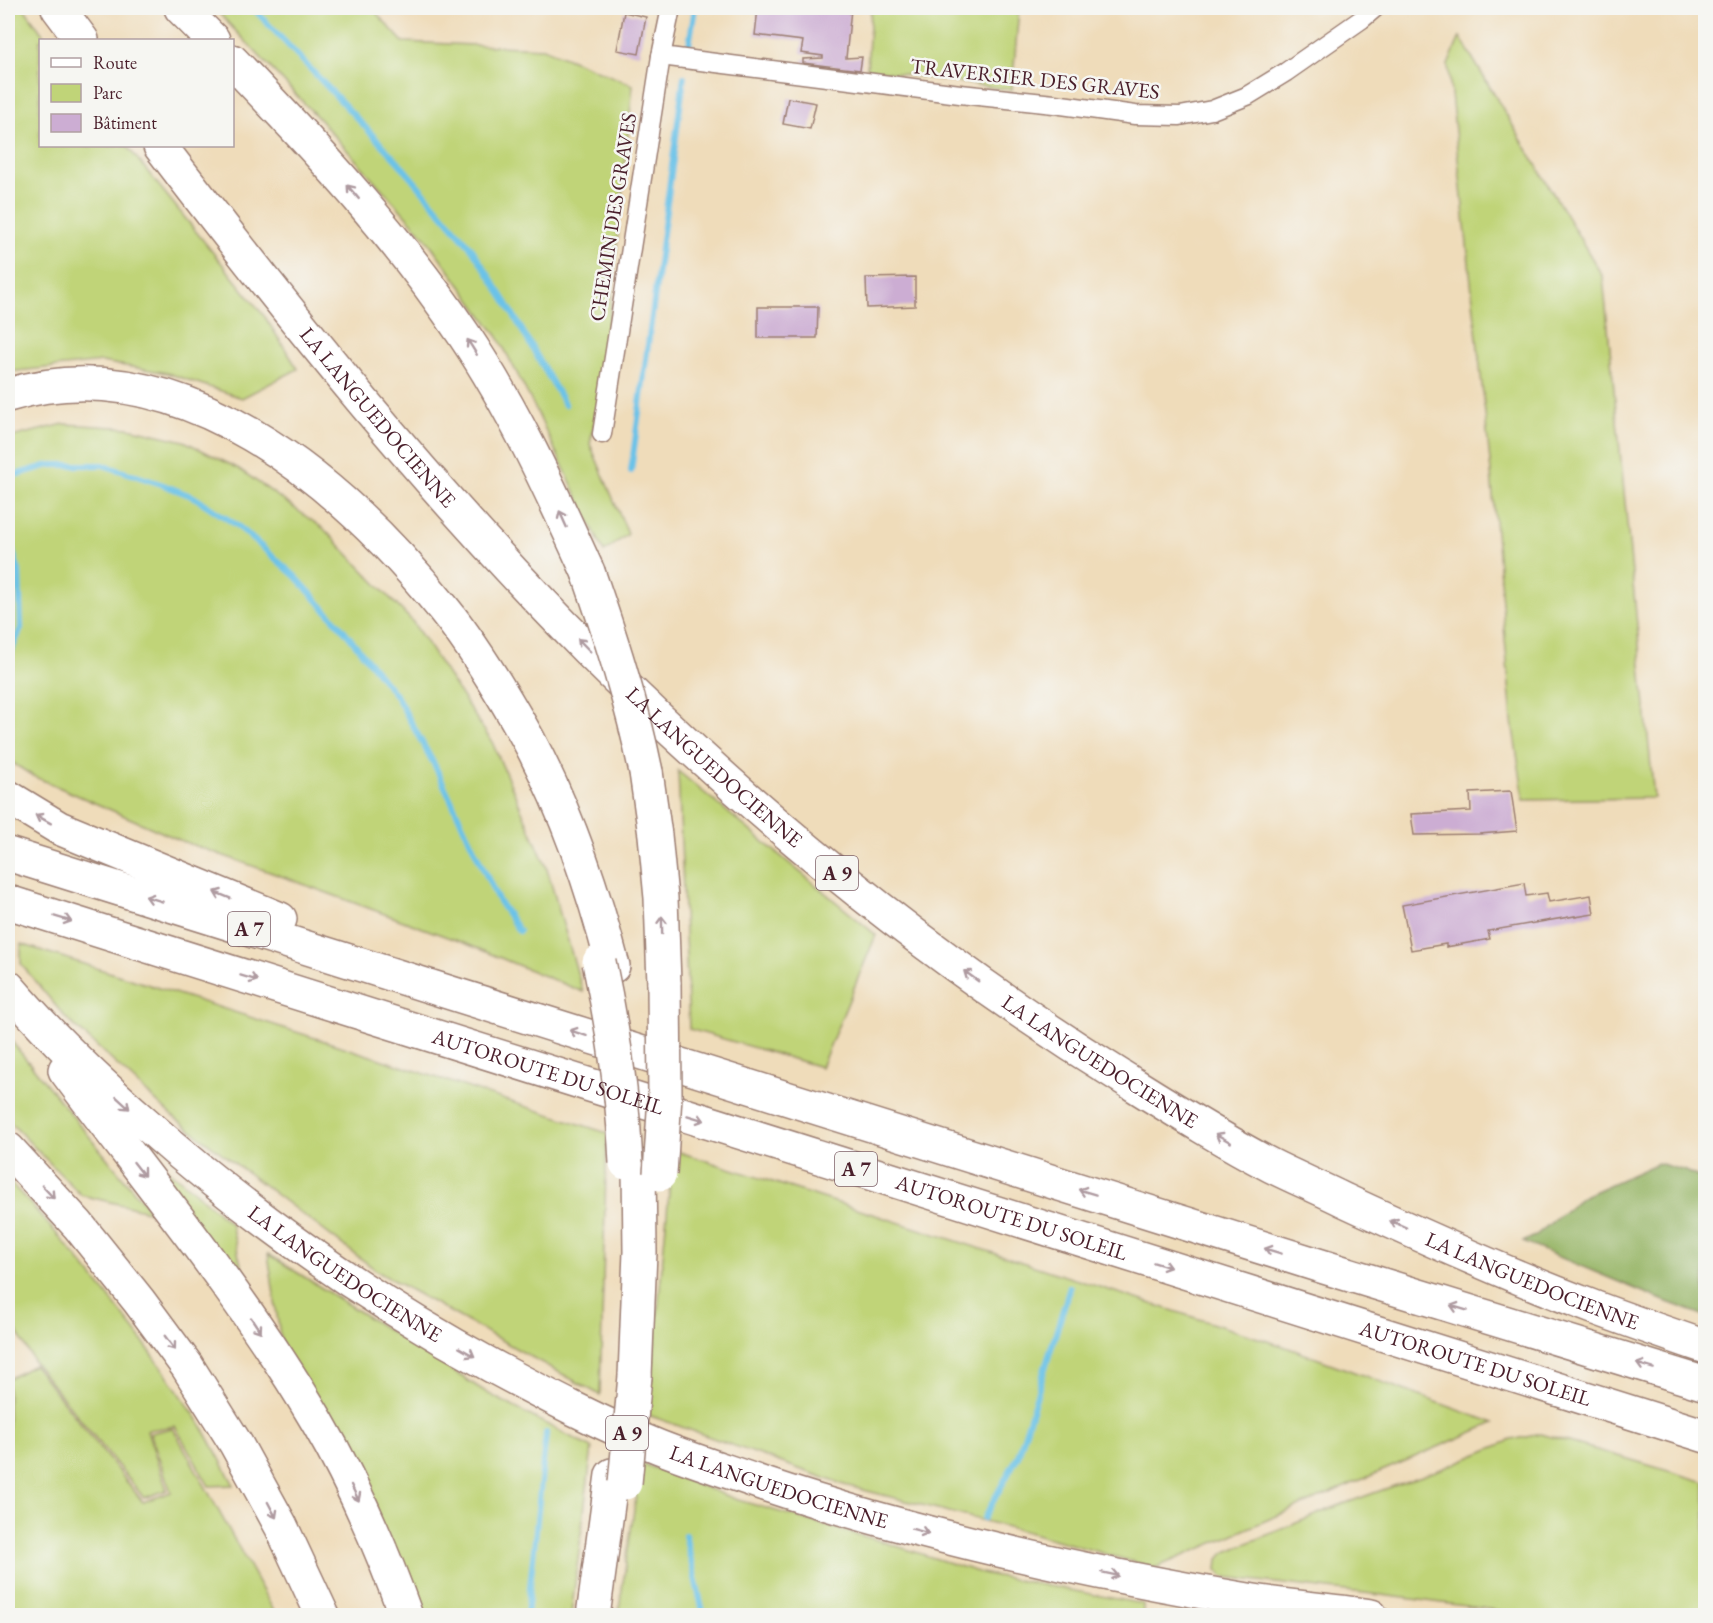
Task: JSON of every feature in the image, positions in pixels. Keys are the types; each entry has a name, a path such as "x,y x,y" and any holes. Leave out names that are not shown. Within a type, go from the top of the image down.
{"highway":[{"path":"58,8 81,39"},
{"path":"181,8 212,39"},
{"path":"234,63 288,118 392,238 464,335 525,439 588,572 630,704 645,772 655,835 661,898 665,1096 642,1168"},
{"name":"LA LANGUEDOCIENNE","path":"161,147 298,323 399,444 503,560 587,648 696,752 874,903 956,966 1072,1046 1270,1165 1489,1265 1590,1306 1706,1347"},
{"path":"8,395 41,387 96,384 166,396 203,410 255,437 303,469 346,504 390,547 445,610 528,740 556,797 582,863 606,936 606,964"},
{"path":"8,412 40,404 83,400 130,404 189,421 237,442 285,473 310,491 365,540 400,577 473,672 514,742 546,807 606,964 633,1074 642,1168 640,1252 607,1616"},
{"path":"8,797 59,828 490,1005"},
{"name":"A 7","path":"8,854 1287,1256 1706,1384"},
{"name":"AUTOROUTE DU SOLEIL","path":"8,902 1706,1436"},
{"name":"LA LANGUEDOCIENNE","path":"8,987 40,1025 93,1076 168,1144 241,1203 321,1262 400,1313 473,1356 582,1413 661,1448 795,1494 868,1517 977,1546 1252,1600 1371,1616"},
{"path":"8,993 220,1274 285,1369 317,1422 363,1509 406,1616"},
{"path":"8,1149 78,1224 140,1301 187,1366 236,1444 280,1526 323,1616"},
{"path":"593,1616 618,1479"}],"street":[{"name":"CHEMIN DES GRAVES","path":"602,434 661,56 671,8"},
{"name":"TRAVERSIER DES GRAVES","path":"661,56 1135,115 1180,116 1212,110 1247,96 1286,72 1375,8"}],"green space":[{"path":"8,8 24,8 46,39 39,39 39,147 128,147 265,317 298,369 242,398 167,373 102,362 8,372"},
{"path":"214,8 372,8 403,42 543,48 633,85 603,382 590,444 628,534 604,552 498,337 425,237 320,120"},
{"path":"871,8 1019,8 1012,90 867,69"},
{"path":"1460,37 1603,277 1654,798 1524,800 1512,721 1490,461 1448,65"},
{"path":"64,424 129,428 184,441 239,469 324,529 412,621 492,742 546,866 583,992 469,945 182,841 33,776 8,760 8,438"},
{"path":"678,771 876,935 821,1067 689,1029"},
{"path":"21,944 607,1133 600,1395 380,1273 171,1115 65,1017 21,964"},
{"path":"8,1037 151,1212 81,1195 8,1120"},
{"path":"673,1150 1283,1346 1494,1423 1155,1568 1035,1534 844,1485 648,1415"},
{"path":"1658,1163 1705,1180 1705,1316 1523,1242 1535,1236 1582,1197"},
{"path":"165,1168 231,1224 249,1297 164,1182"},
{"path":"8,1180 83,1265 153,1355 201,1425 234,1485 209,1486 175,1426 147,1430 167,1490 144,1498 34,1362 8,1315"},
{"path":"268,1254 489,1394 592,1448 571,1615 413,1615 282,1349"},
{"path":"34,1365 143,1502 171,1492 150,1433 173,1428 276,1615 8,1615 8,1379"},
{"path":"1541,1434 1705,1482 1705,1615 1534,1615 1224,1577 1217,1570 1218,1559 1226,1552 1335,1507 1444,1468 1511,1440"},
{"path":"641,1463 738,1500 981,1573 1143,1604 1143,1616 618,1616"}],"building":[{"path":"758,8 851,9 846,58 862,57 860,70 803,63 803,59 823,58 823,56 801,53 803,41 755,35"},
{"path":"624,12 646,17 639,54 617,50"},
{"path":"788,98 816,103 810,129 783,124"},
{"path":"915,277 915,306 867,308 866,278"},
{"path":"758,307 818,307 817,338 758,338"},
{"path":"1511,791 1517,831 1414,835 1411,814 1471,811 1470,793"},
{"path":"1524,883 1526,896 1547,893 1549,902 1591,895 1594,914 1488,931 1490,939 1446,947 1446,944 1411,950 1402,905"}],"waterway":[{"path":"253,8 399,163 472,249 506,302 565,405"},
{"path":"689,45 695,8"},
{"path":"631,471 684,77"},
{"path":"8,477 49,465 103,465 161,484 194,497 238,526 295,576 343,629 397,697 435,766 498,900 519,931"},
{"path":"8,537 19,571 21,628 8,659"},
{"path":"984,1518 1018,1456 1070,1287"},
{"path":"527,1616 546,1433"},
{"path":"685,1535 704,1616"}]}
